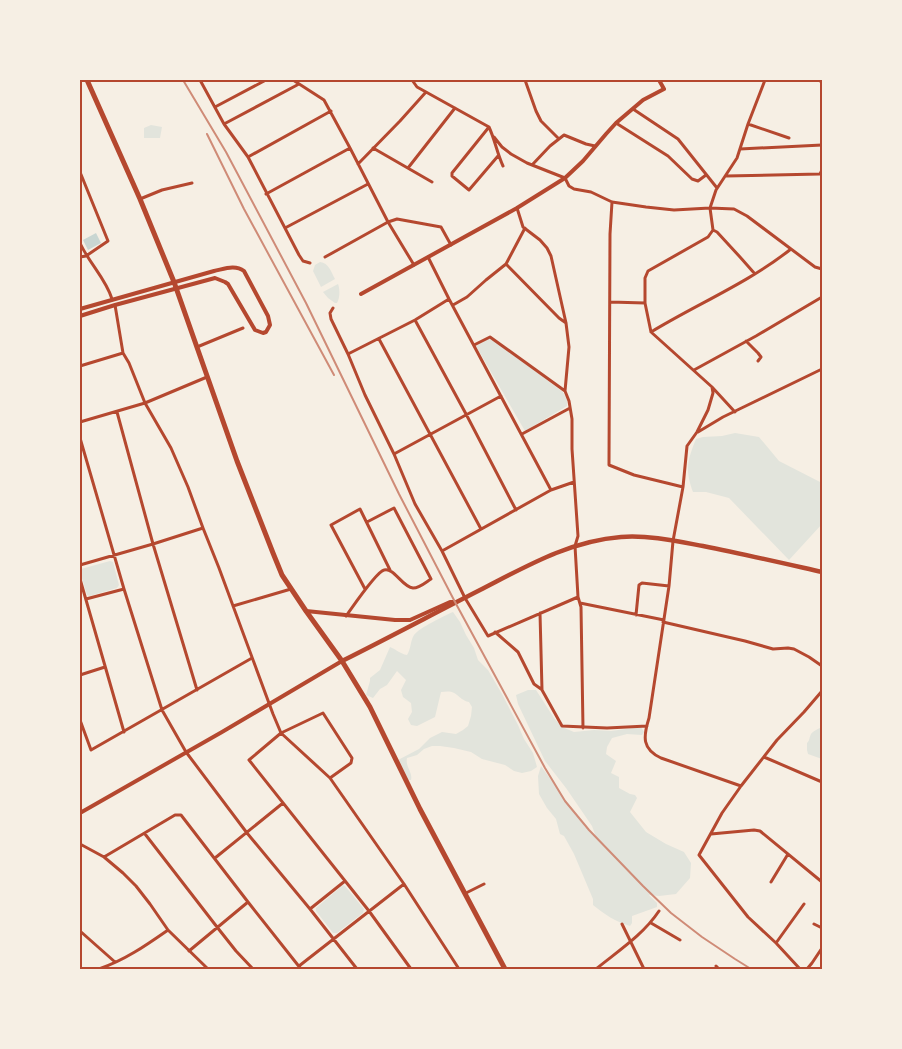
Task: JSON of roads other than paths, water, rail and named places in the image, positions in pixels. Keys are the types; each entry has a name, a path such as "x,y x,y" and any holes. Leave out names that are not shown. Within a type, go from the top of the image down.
{"highway":[{"path":"87,80 140,199 177,289 237,461 282,574 306,612 342,661 370,706 420,809 505,969"}],"main road":[{"path":"342,661 531,564 564,549 596,540 644,537 673,541 822,572"}],"street":[{"path":"200,80 224,124 248,157 302,261 310,263"},
{"path":"215,107 266,80"},
{"path":"293,80 324,100 388,222 414,265"},
{"path":"412,80 417,87 489,127 502,147 511,154 532,165 565,178 569,186 574,189 591,192 612,202 646,208 674,210 734,209 747,216 815,267 822,269"},
{"path":"525,80 541,121 558,138"},
{"path":"361,294 517,208 565,178 616,123 643,100 664,89 659,80"},
{"path":"736,412 694,370 650,332 645,303 644,278 648,271 708,237 713,230 710,208 717,188 737,158 765,80"},
{"path":"818,80 822,82"},
{"path":"224,124 299,84"},
{"path":"358,164 426,92"},
{"path":"408,168 455,108"},
{"path":"633,108 678,139 717,188"},
{"path":"248,157 331,112"},
{"path":"616,123 668,156 692,179 698,181 706,175"},
{"path":"748,124 789,138"},
{"path":"489,127 452,173 452,176 469,190 498,156"},
{"path":"532,165 558,138 564,135 595,146"},
{"path":"494,137 502,166"},
{"path":"740,149 822,145"},
{"path":"266,194 350,148"},
{"path":"373,148 432,182"},
{"path":"725,176 820,174 822,170"},
{"path":"80,172 108,241 86,256 80,257"},
{"path":"140,199 162,190 192,183"},
{"path":"285,228 368,184"},
{"path":"612,202 610,234 609,465 634,475 683,487"},
{"path":"517,208 524,228 540,240 551,256 566,323 569,347 565,390 570,408 578,536 575,546 578,597 581,606 583,728"},
{"path":"325,257 388,222 397,219 441,227 451,244"},
{"path":"453,305 467,297 506,264 524,228"},
{"path":"713,230 755,274"},
{"path":"80,243 86,256 109,290 112,299"},
{"path":"650,332 755,274 776,261 790,249"},
{"path":"428,257 551,490"},
{"path":"506,264 566,323"},
{"path":"80,309 234,267 244,271 270,325 266,332 263,333 255,330 231,288 225,282 215,278 80,316"},
{"path":"694,370 822,297"},
{"path":"348,354 415,320 449,299"},
{"path":"610,302 645,303"},
{"path":"115,305 123,353 145,403 171,448 188,487 281,733 330,778 404,884 459,969"},
{"path":"333,308 330,313 331,319 365,396 394,454 415,504 442,551 464,598 488,636 578,597"},
{"path":"415,320 516,510"},
{"path":"197,347 243,328"},
{"path":"474,345 490,336 565,390"},
{"path":"379,339 481,529"},
{"path":"746,341 758,353 761,358 758,361"},
{"path":"80,366 123,353"},
{"path":"697,432 723,417 822,369"},
{"path":"80,422 145,403 207,377"},
{"path":"712,387 713,393 708,410 697,432 687,446 683,487 673,541 669,586 645,742 654,754 741,786"},
{"path":"394,454 501,396"},
{"path":"522,434 570,408"},
{"path":"117,412 153,544 197,690"},
{"path":"80,438 162,710 186,752 247,833 334,938 357,969"},
{"path":"442,551 551,490 574,482"},
{"path":"365,589 331,525 360,510 390,570 406,585 413,588 431,579 394,508 367,522"},
{"path":"80,565 203,528"},
{"path":"345,616 365,589 381,572 385,569 390,570"},
{"path":"80,579 124,732"},
{"path":"636,615 639,585 642,583 669,586"},
{"path":"86,599 124,589"},
{"path":"233,606 291,589"},
{"path":"306,612 410,620 450,602 455,602"},
{"path":"580,602 773,649 788,648 809,657 822,666"},
{"path":"540,613 542,690"},
{"path":"495,632 518,652 534,684 542,690 562,726 583,728 647,726"},
{"path":"80,720 91,750 252,658"},
{"path":"80,813 342,661"},
{"path":"80,675 106,667"},
{"path":"800,969 748,917 699,855 722,813 741,786 777,740 822,690"},
{"path":"816,698 822,701"},
{"path":"330,778 351,763 352,758 323,712 281,733 250,760 283,804 370,911 411,969"},
{"path":"764,757 822,782"},
{"path":"215,858 283,804"},
{"path":"104,857 175,816 181,815 300,968 334,938 404,884"},
{"path":"711,834 760,831 822,882"},
{"path":"145,834 217,928 253,969"},
{"path":"80,844 104,857 123,873 136,886 168,930 208,969"},
{"path":"771,882 788,854"},
{"path":"310,909 345,880"},
{"path":"466,893 484,884"},
{"path":"189,951 248,902"},
{"path":"776,943 804,904"},
{"path":"596,969 651,923 659,911"},
{"path":"651,923 680,940"},
{"path":"622,924 644,969"},
{"path":"814,924 822,928"},
{"path":"101,969 139,951 168,930"},
{"path":"80,931 115,962"},
{"path":"807,969 822,948"}],"railway":[{"path":"183,80 226,152 306,303 399,494 455,602 545,768 565,801 589,830 671,913 702,937 751,969"},
{"path":"207,134 244,209 334,375"}]}
